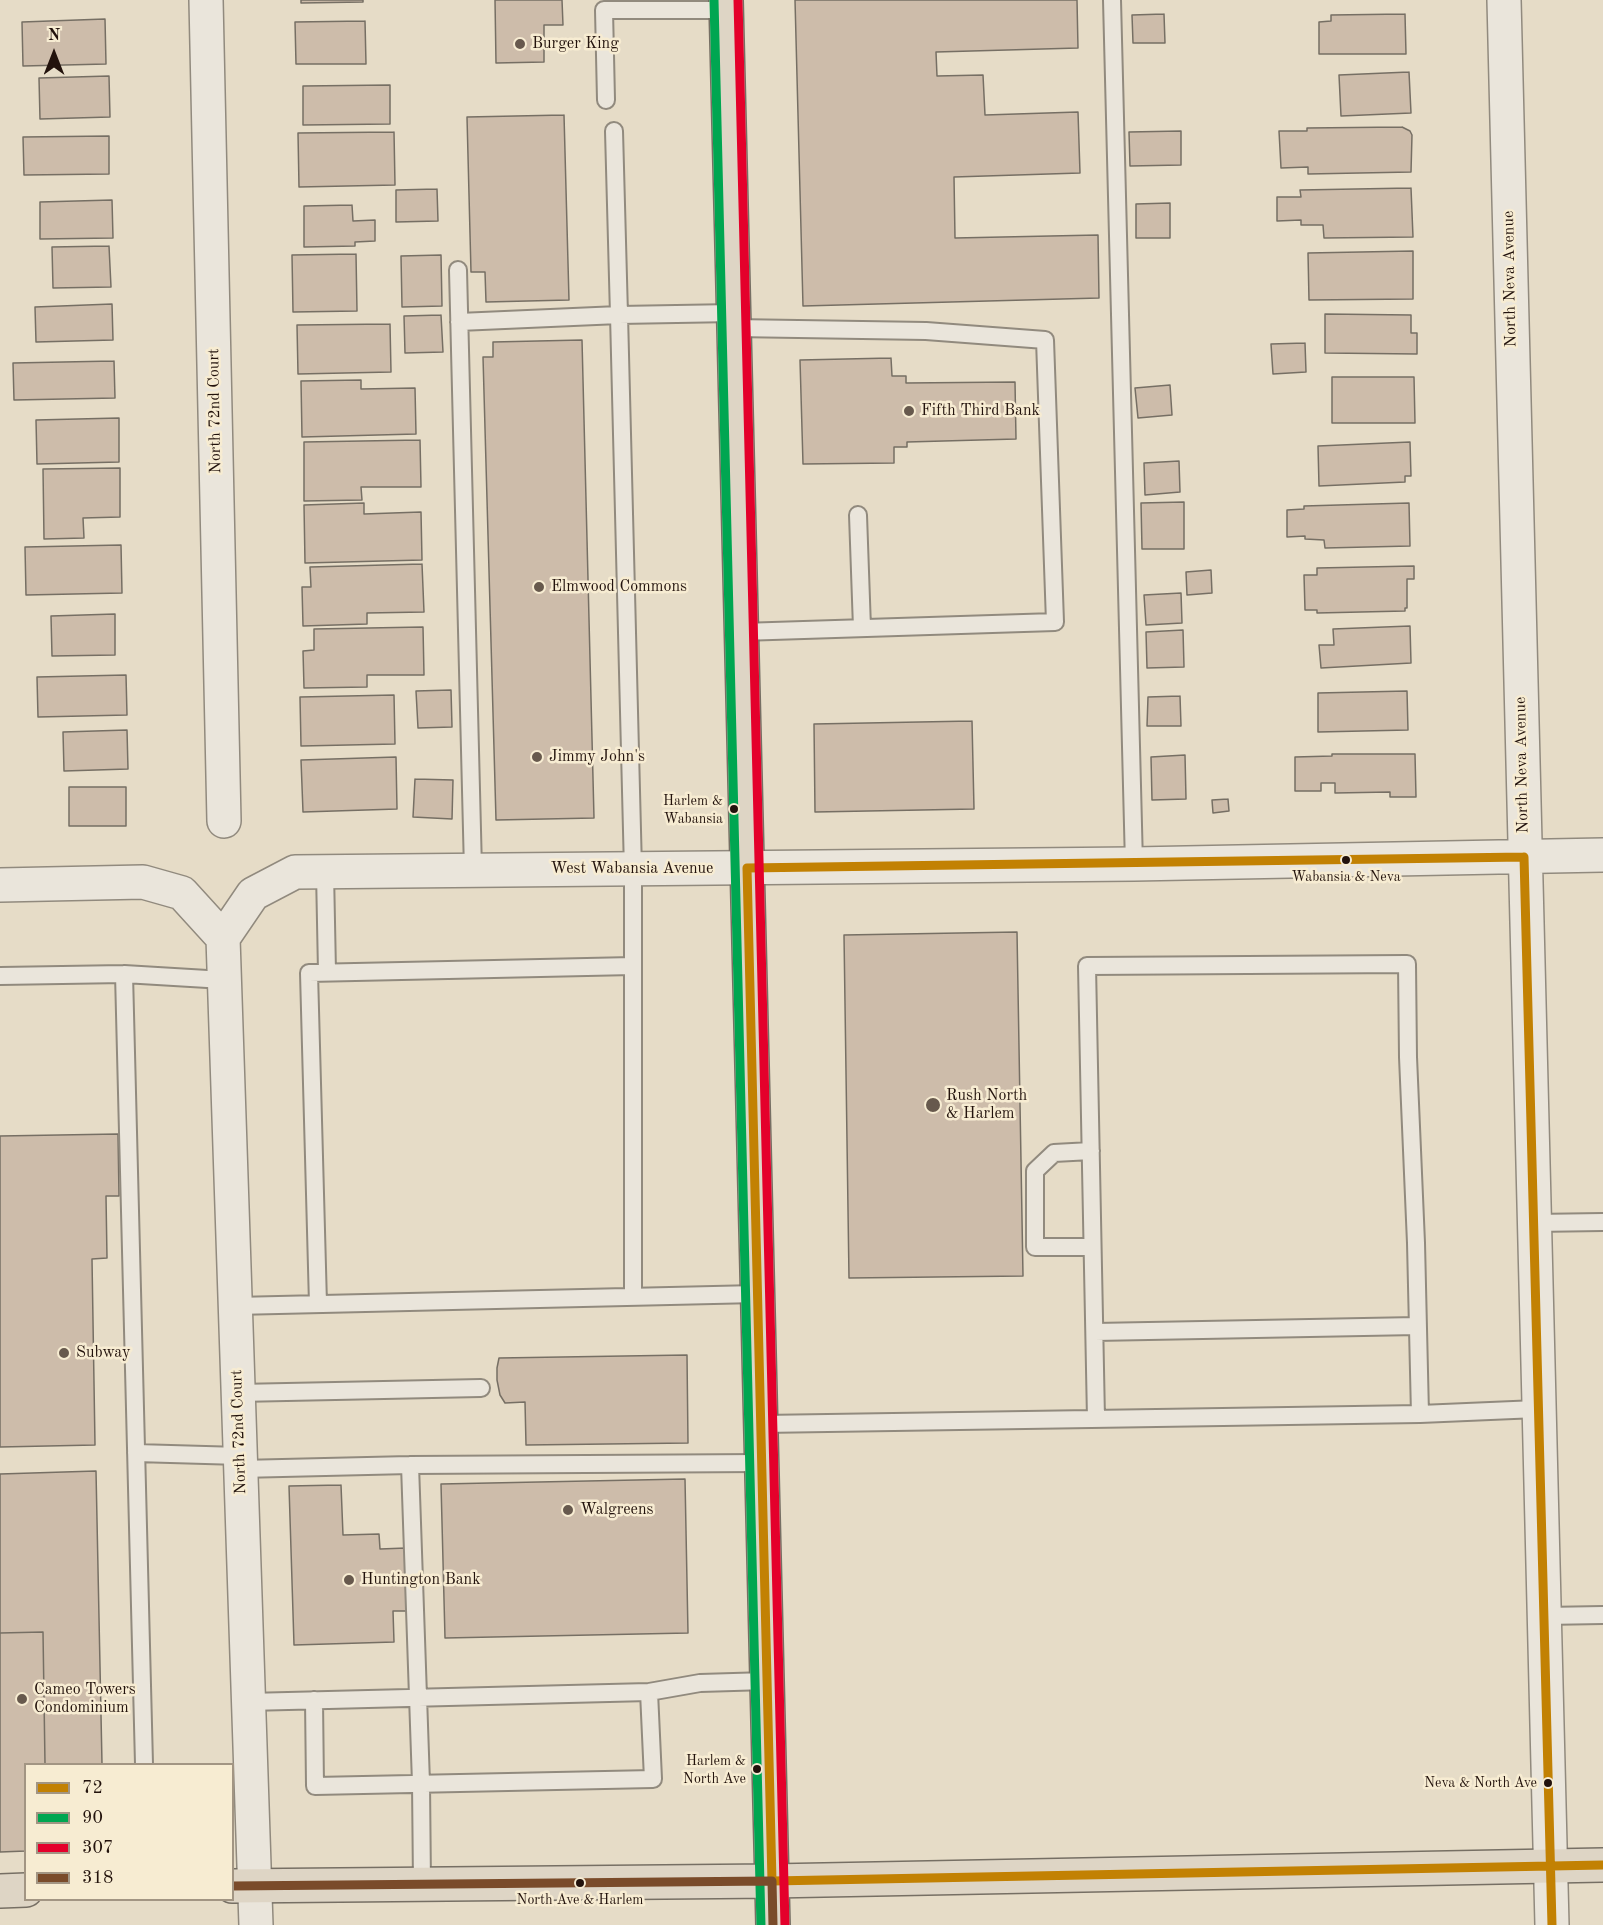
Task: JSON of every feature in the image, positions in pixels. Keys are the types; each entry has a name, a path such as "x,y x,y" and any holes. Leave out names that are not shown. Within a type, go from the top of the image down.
{"main road":[{"path":"726,5 773,1925"},
{"path":"243,1886 772,1881 1603,1865"},
{"path":"0,1891 24,1890"}],"street":[{"name":"North 72nd Court","path":"206,0 224,821"},
{"name":"North Neva Avenue","path":"1504,0 1537,1409 1552,1925"},
{"name":"West Wabansia Avenue","path":"223,938 253,894 296,872 1134,864 1603,855"},
{"path":"0,885 143,882 182,893 223,938"},
{"name":"North 72nd Court","path":"223,938 248,1702 243,1886 255,1925"}],"lane":[{"path":"1112,0 1134,864"},
{"path":"606,100 604,5 726,5"},
{"path":"614,130 633,870 633,1297"},
{"path":"458,270 472,870"},
{"path":"459,321 619,315 926,331 1045,340 1055,622 741,632"},
{"path":"858,515 862,628"},
{"path":"325,872 327,972"},
{"path":"1096,1419 1087,966 1407,964 1420,1414"},
{"path":"318,1304 309,973 633,966"},
{"path":"124,974 144,1763"},
{"path":"0,976 124,974 224,980"},
{"path":"1091,1151 1054,1153 1035,1171 1035,1247 1092,1246"},
{"path":"1533,1223 1603,1222"},
{"path":"235,1306 757,1294"},
{"path":"1095,1332 1417,1326"},
{"path":"238,1393 481,1388"},
{"path":"762,1424 1420,1414 1537,1409"},
{"path":"136,1454 240,1463 410,1465 762,1462"},
{"path":"410,1465 421,1783 422,1884"},
{"path":"1544,1616 1603,1615"},
{"path":"248,1702 649,1692 700,1683 767,1681"},
{"path":"314,1700 315,1786 653,1779 649,1692"}],"building":[{"path":"301,0 363,0 363,2 301,3"},
{"name":"Burger King","path":"495,0 562,0 563,25 544,25 544,62 496,63"},
{"path":"795,0 1077,0 1078,48 936,52 937,76 983,75 985,115 1078,112 1080,173 954,177 955,238 1098,235 1099,298 803,306"},
{"path":"1164,14 1165,43 1133,43 1132,15"},
{"path":"1405,14 1406,54 1319,54 1319,22 1331,21 1331,15"},
{"path":"105,19 106,64 23,66 22,22"},
{"path":"365,21 366,64 296,64 295,22"},
{"path":"1409,72 1411,113 1341,116 1339,75"},
{"path":"109,76 110,117 40,119 39,78"},
{"path":"390,85 390,124 303,125 303,86"},
{"path":"564,115 569,300 486,302 485,272 471,272 467,117"},
{"path":"1402,127 1410,131 1412,135 1411,172 1308,174 1308,167 1281,168 1279,131 1307,131 1307,128"},
{"path":"1181,131 1181,165 1130,166 1129,132"},
{"path":"394,132 395,185 299,187 298,133"},
{"path":"109,136 109,174 24,175 23,137"},
{"path":"1411,188 1413,237 1324,238 1323,225 1301,225 1301,220 1277,221 1277,197 1301,197 1300,190"},
{"path":"437,189 438,221 396,222 396,190"},
{"path":"112,200 113,238 40,239 40,202"},
{"path":"1170,203 1170,238 1136,238 1136,204"},
{"path":"352,205 353,221 375,220 375,241 355,242 355,246 304,247 304,206"},
{"path":"109,246 111,287 53,288 52,247"},
{"path":"1413,251 1413,299 1309,300 1308,253"},
{"path":"356,254 357,311 293,312 292,255"},
{"path":"441,255 442,306 402,307 401,256"},
{"path":"112,304 113,340 36,342 35,307"},
{"path":"1325,314 1411,315 1411,333 1417,333 1417,354 1325,353"},
{"path":"441,315 443,352 405,353 404,316"},
{"path":"390,324 391,372 298,374 297,325"},
{"name":"Elmwood Commons","path":"582,340 594,818 496,820 483,357 493,357 493,342"},
{"path":"1305,343 1306,372 1273,374 1271,344"},
{"name":"Fifth Third Bank","path":"891,358 892,376 906,376 906,383 1015,382 1016,439 907,442 907,447 894,447 894,463 803,464 800,360"},
{"path":"114,361 115,398 14,400 13,363"},
{"path":"1332,377 1414,377 1415,423 1332,423"},
{"path":"361,380 361,389 415,388 416,434 302,437 301,381"},
{"path":"1170,385 1172,415 1138,418 1135,388"},
{"path":"119,418 119,462 37,464 36,420"},
{"path":"420,440 421,487 361,487 362,500 304,501 304,442"},
{"path":"1410,442 1411,476 1405,476 1405,482 1319,486 1318,446"},
{"path":"1179,461 1180,492 1145,495 1144,463"},
{"path":"120,468 120,517 83,518 84,538 44,539 43,469"},
{"path":"1184,502 1184,549 1142,549 1141,503"},
{"path":"364,503 364,514 421,512 422,560 305,563 304,505"},
{"path":"1409,503 1410,546 1325,548 1324,540 1305,539 1305,536 1287,537 1287,510 1304,509 1304,506"},
{"path":"121,545 122,593 26,595 25,547"},
{"path":"422,564 424,612 367,613 367,624 303,626 302,587 311,587 310,567"},
{"path":"1414,566 1414,579 1407,579 1407,608 1405,611 1317,613 1317,610 1305,610 1304,575 1317,575 1317,568"},
{"path":"1211,570 1212,593 1187,595 1186,572"},
{"path":"1181,593 1182,623 1146,625 1144,595"},
{"path":"115,614 115,655 52,656 51,616"},
{"path":"1410,626 1411,663 1321,668 1319,645 1334,645 1333,629"},
{"path":"423,627 424,675 367,675 367,687 304,688 303,651 314,650 314,629"},
{"path":"1183,630 1184,667 1147,668 1146,632"},
{"path":"126,675 127,715 38,717 37,677"},
{"path":"451,690 452,727 418,728 416,691"},
{"path":"1407,691 1408,730 1318,732 1318,693"},
{"path":"394,695 395,744 301,746 300,697"},
{"path":"1180,696 1181,726 1147,726 1148,697"},
{"path":"972,721 974,809 815,812 814,724"},
{"path":"127,730 128,769 64,771 63,732"},
{"path":"1332,754 1415,754 1416,797 1390,797 1390,792 1335,793 1335,783 1321,783 1321,791 1295,791 1295,757 1332,756"},
{"path":"1185,755 1186,799 1152,800 1151,757"},
{"path":"396,757 397,809 303,812 301,760"},
{"path":"415,779 453,780 452,819 413,817"},
{"path":"69,787 126,787 126,826 69,826"},
{"path":"1228,799 1229,811 1213,813 1212,800"},
{"name":"Rush North & Harlem","path":"1017,932 1023,1276 849,1278 844,935"},
{"path":"118,1134 119,1196 106,1196 107,1258 92,1259 95,1445 0,1447 0,1136"},
{"path":"687,1355 688,1443 526,1445 525,1402 505,1403 500,1395 497,1380 499,1358"},
{"path":"96,1471 102,1763 45,1763 43,1632 0,1633 0,1474"},
{"name":"Walgreens","path":"685,1479 688,1633 445,1638 441,1484"},
{"name":"Huntington Bank","path":"341,1485 343,1535 379,1534 380,1549 406,1548 408,1611 393,1611 394,1642 294,1645 289,1486"},
{"name":"Cameo Towers Condominium","path":"43,1632 45,1763 24,1763 24,1851 0,1852 0,1633"}],"transit line":[{"name":"90","path":"714,0 761,1925"},
{"name":"307","path":"738,0 785,1925"},
{"name":"72","path":"1524,857 1552,1925"},
{"name":"72","path":"747,868 1524,857"},
{"name":"72","path":"747,868 772,1881"},
{"name":"72","path":"772,1881 1603,1865"},
{"name":"318","path":"234,1886 772,1881 773,1925"}],"place":[{"name":"Burger King","path":"520,44"},
{"name":"Fifth Third Bank","path":"909,411"},
{"name":"Elmwood Commons","path":"539,587"},
{"name":"Jimmy John's","path":"537,757"},
{"name":"Harlem & Wabansia","path":"734,809"},
{"name":"Wabansia & Neva","path":"1346,860"},
{"name":"Rush North & Harlem","path":"933,1105"},
{"name":"Subway","path":"64,1353"},
{"name":"Walgreens","path":"568,1510"},
{"name":"Huntington Bank","path":"349,1580"},
{"name":"Cameo Towers Condominium","path":"22,1699"},
{"name":"Harlem & North Ave","path":"757,1769"},
{"name":"Neva & North Ave","path":"1548,1783"},
{"name":"North Ave & Harlem","path":"580,1883"}]}
